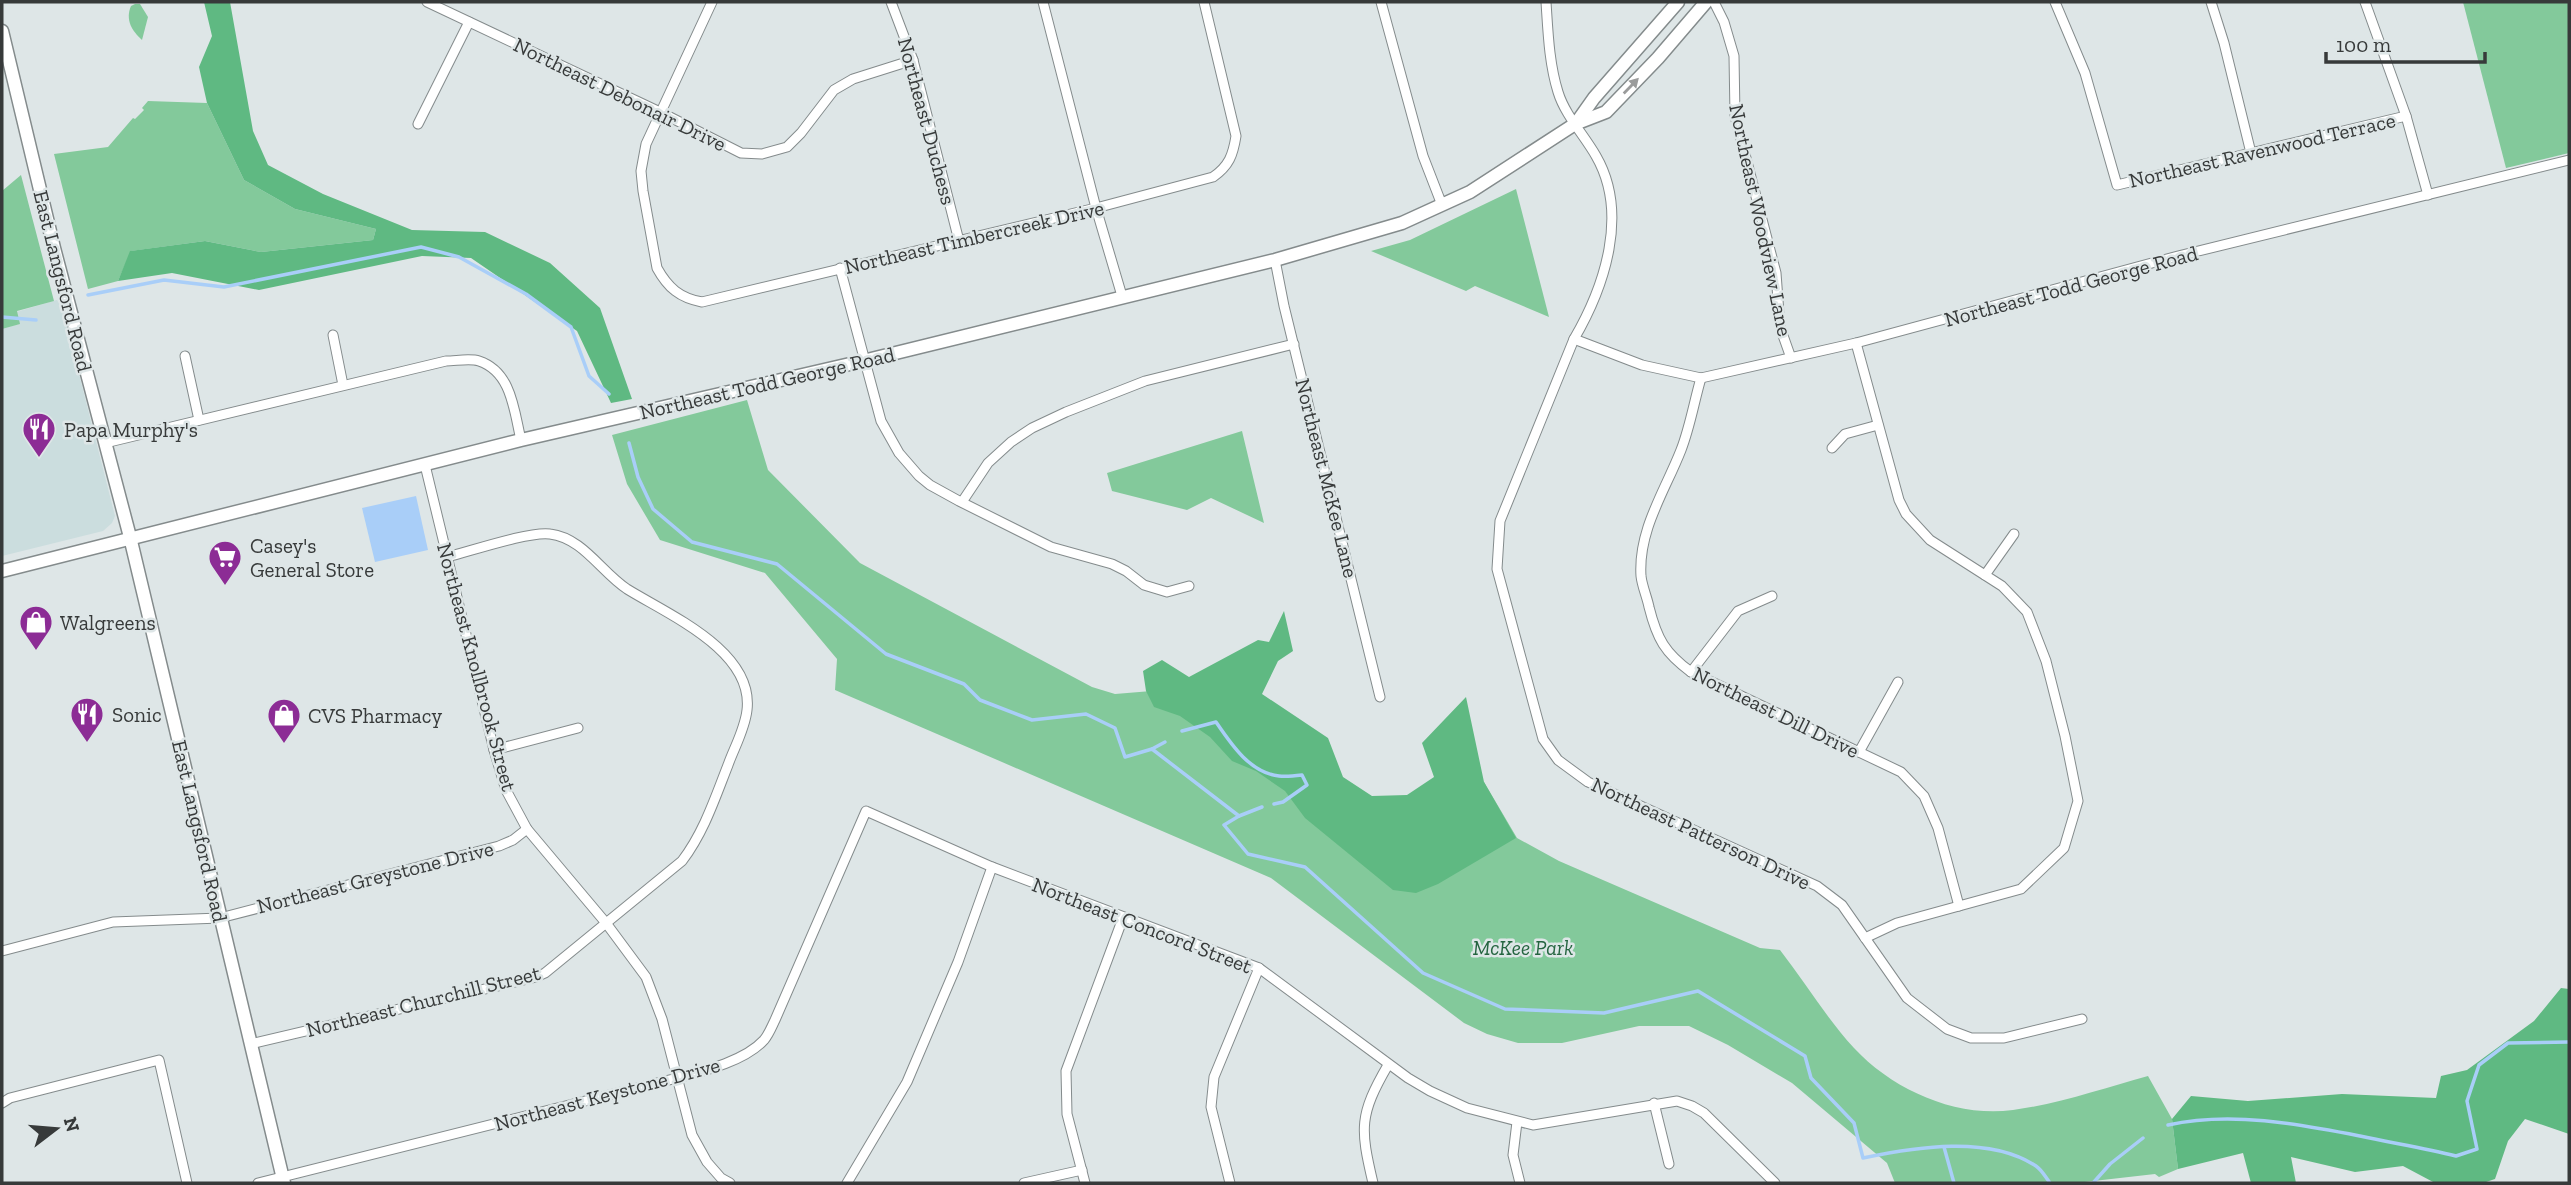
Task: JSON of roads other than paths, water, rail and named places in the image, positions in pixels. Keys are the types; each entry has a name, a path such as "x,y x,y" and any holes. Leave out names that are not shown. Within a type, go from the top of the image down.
{"main road":[{"path":"1575,124 1594,98 1678,2"},
{"path":"1575,124 1606,112 1658,58 1706,2"},
{"name":"East Langsford Road","path":"2,31 54,248 130,537 283,1180"},
{"name":"Northeast Todd George Road","path":"2,571 521,440 863,361 1275,260 1402,223 1442,205 1470,192 1575,124"}],"street":[{"name":"Northeast Debonair Drive","path":"427,2 741,153 762,154 787,147 834,90 853,79 913,60"},
{"path":"660,112 712,2"},
{"name":"Northeast Duchess","path":"891,2 913,60 959,241"},
{"path":"1043,2 1096,208 1122,296"},
{"name":"Northeast Timbercreek Drive","path":"660,112 646,144 641,171 653,253 664,281 678,295 702,302 1096,208 1213,177 1226,168 1234,153 1236,136 1204,2"},
{"path":"1381,2 1423,156 1442,205"},
{"name":"Northeast Patterson Drive","path":"1546,2 1550,61 1558,94 1598,159 1608,191 1613,226 1607,264 1500,522 1497,569 1543,739 1558,760 1588,782 1817,886 1842,905 1907,998 1947,1029 1971,1038 2004,1038 2082,1019"},
{"name":"Northeast Woodview Lane","path":"1714,2 1724,22 1734,56 1735,116 1776,273 1780,327 1791,358"},
{"name":"Northeast Ravenwood Terrace","path":"2055,2 2085,73 2117,185 2406,116"},
{"path":"2211,2 2251,153"},
{"path":"2365,2 2406,116 2428,195"},
{"path":"418,124 469,22"},
{"name":"Northeast Todd George Road","path":"1574,339 1642,365 1701,378 1856,343 2178,256 2569,160"},
{"name":"Northeast McKee Lane","path":"1275,260 1380,697"},
{"path":"840,268 881,421 899,453 930,485 1051,547 1126,571 1144,585 1167,592 1189,586"},
{"path":"333,335 344,385"},
{"path":"1856,343 1899,500 1906,514 1930,540 2002,586 2027,612 2049,673 2078,801 2064,848 2021,889 1897,923 1865,938"},
{"path":"962,502 988,463 1011,442 1043,422 1145,381 1294,344"},
{"path":"184,356 199,420"},
{"path":"105,443 446,361 478,360 501,373 521,440"},
{"name":"Northeast Dill Drive","path":"1701,378 1681,450 1658,498 1645,536 1641,577 1661,643 1674,659 1691,672 1901,772 1924,796 1938,828 1959,906"},
{"path":"1832,448 1845,435 1878,425"},
{"name":"Northeast Knollbrook Street","path":"425,465 506,790 527,829 606,923 646,977 662,1019 692,1135 721,1178 730,1183"},
{"name":"Northeast Churchill Street","path":"250,1044 545,973 682,861 698,837 747,712 743,678 723,651 621,585 580,547 567,539 548,533 537,534 447,557"},
{"path":"1986,575 2014,534"},
{"path":"1691,672 1738,611 1772,596"},
{"path":"1859,752 1898,682"},
{"path":"494,750 578,728"},
{"name":"Northeast Concord Street","path":"866,811 992,867 1259,968 1388,1065 1430,1091 1454,1102 1533,1125 1677,1101 1704,1113 1775,1183"},
{"name":"Northeast Keystone Drive","path":"258,1183 283,1180 677,1079 720,1066 764,1041 866,811"},
{"name":"Northeast Greystone Drive","path":"2,951 113,922 220,918 499,846 513,840 527,829"},
{"path":"847,1183 907,1082 958,962 992,867"},
{"path":"1085,1183 1067,1114 1066,1071 1123,918"},
{"path":"1230,1183 1211,1108 1214,1077 1259,968"},
{"path":"2,1103 10,1098 159,1060 187,1183"},
{"path":"1373,1183 1363,1127 1368,1105 1388,1065"},
{"path":"1654,1103 1669,1164"},
{"path":"1517,1122 1513,1155 1520,1183"},
{"path":"1024,1183 1082,1170"}],"water":[{"path":"416,496 428,550 375,562 362,508"}],"waterway":[{"path":"88,295 164,280 224,287 421,247 459,257 526,294 571,327 589,376 609,394"},
{"path":"2,317 36,320"},
{"path":"629,443 638,477 653,509 692,542 777,564 886,654 964,684 980,700 1032,720 1086,714 1115,728 1125,757 1152,749 1239,816 1224,825 1248,854 1305,867 1423,973 1505,1009 1604,1013 1698,991 1805,1056 1811,1078 1854,1123 1863,1158 1906,1150 1975,1147 2017,1156 2038,1168 2050,1183"},
{"path":"1182,731 1216,722 1242,756 1259,769 1279,776 1302,775 1307,785 1283,802 1274,804"},
{"path":"1152,749 1165,742"},
{"path":"1239,816 1262,807"},
{"path":"2168,1125 2216,1119 2264,1121 2337,1132 2456,1156 2477,1149 2467,1101 2479,1065 2508,1043 2569,1042"},
{"path":"2093,1183 2110,1164 2143,1138"},
{"path":"1944,1147 1954,1183"}],"place":[{"name":"Papa Murphy's","path":"39,459"},
{"name":"Casey's General Store","path":"225,587"},
{"name":"Walgreens","path":"36,652"},
{"name":"Sonic","path":"87,744"},
{"name":"CVS Pharmacy","path":"284,745"}],"park label":[{"name":"McKee Park","path":"1523,947"}]}
